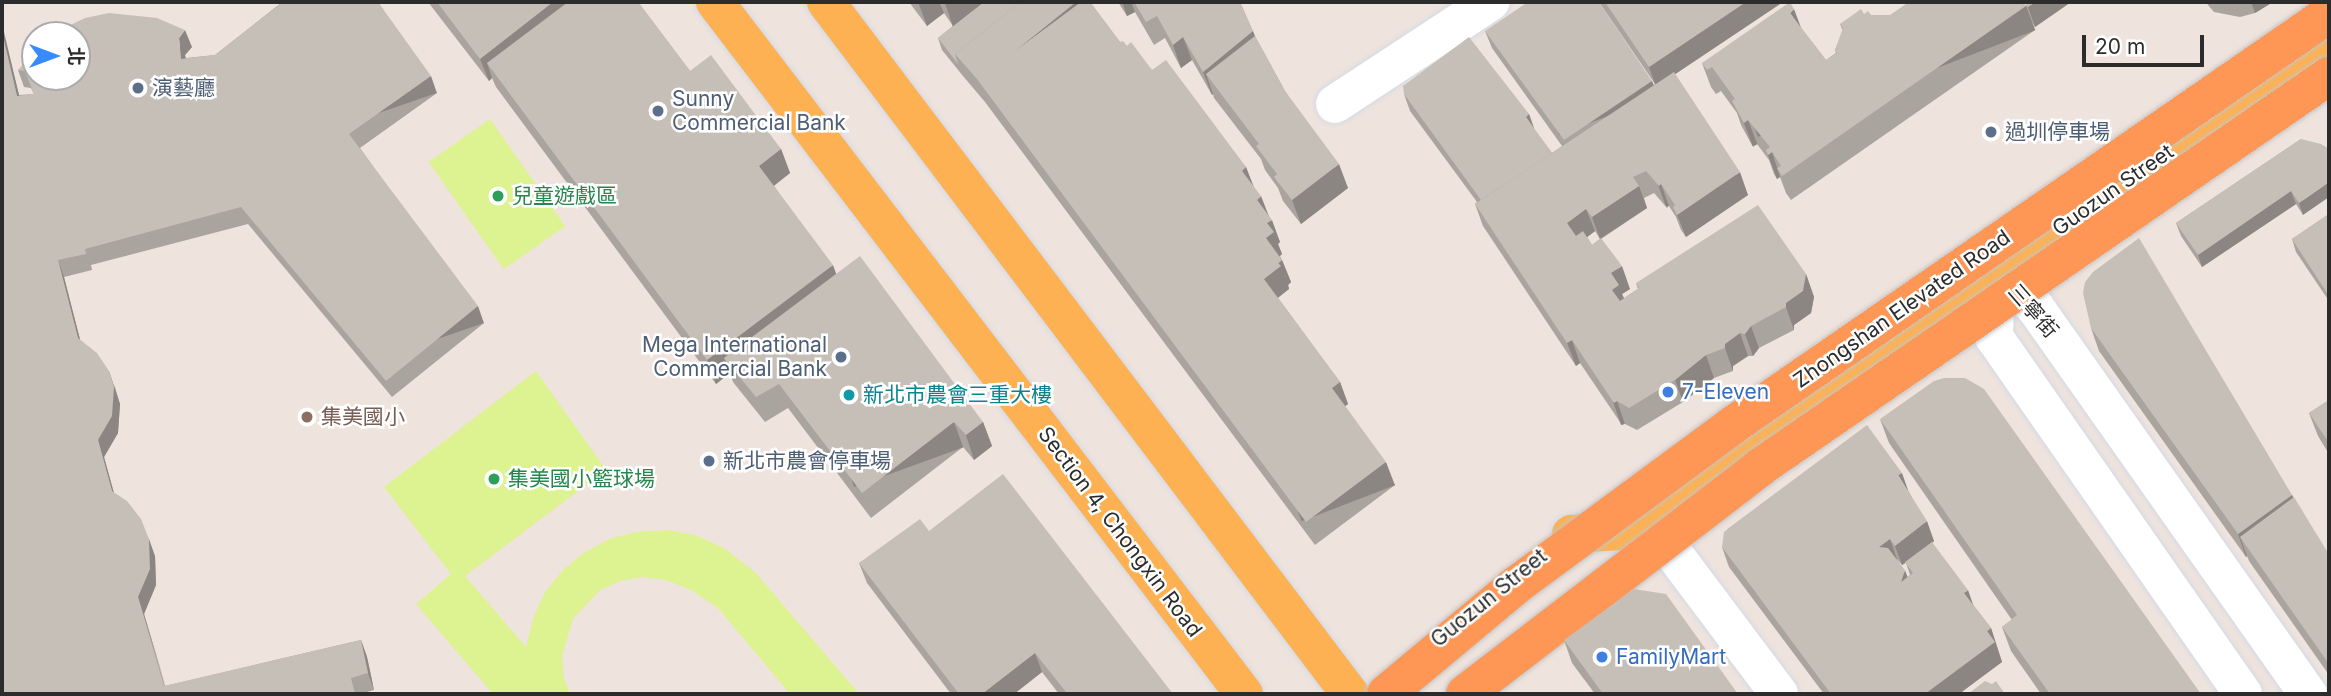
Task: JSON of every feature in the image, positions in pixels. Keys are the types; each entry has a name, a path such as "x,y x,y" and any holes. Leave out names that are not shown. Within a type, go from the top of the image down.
{"highway":[{"name":"Zhongshan Elevated Road","path":"1386,694 1515,586 1713,440 2329,14"},
{"path":"1465,694 1759,468 2329,76"}],"main road":[{"name":"Section 4, Chongxin Road","path":"715,2 1244,694"},
{"path":"826,2 1350,694"},
{"name":"Guozun Street","path":"1369,694 1570,534 1621,531 1677,496 1751,440 2329,41"},
{"path":"1479,694 1607,590 1621,531"}],"street":[{"path":"1335,104 1490,2"},
{"name":"三寧街","path":"1996,271 1994,337 2243,694"},
{"name":"三寧街","path":"1996,271 2035,307 2308,694"},
{"path":"1677,558 1779,694"}],"green space":[{"name":"兒童遊戲區","path":"490,119 565,226 504,269 429,162"},
{"path":"536,371 606,470 465,576 526,647 534,616 545,592 562,571 582,554 609,539 636,532 668,530 695,535 724,548 756,573 859,694 790,694 718,608 691,590 666,580 642,577 620,581 600,590 573,619 562,656 564,679 570,694 493,694 416,604 451,574 384,487"}],"building":[{"path":"283,2 378,2 431,76 349,134 478,306 386,381 241,207 85,249 86,254 58,260 78,338 97,353 109,371 114,387 112,416 98,440 112,491 127,501 141,519 149,539 150,569 138,597 164,686 361,640 368,673 351,678 355,694 2,694 2,32 17,96 34,94 33,91 91,91 91,21 79,21 109,13 157,18 185,30 179,38 181,59 215,55"},
{"path":"437,2 553,2 480,59"},
{"path":"568,2 638,2 690,71 711,55 781,149 759,166 833,265 707,360 487,63"},
{"path":"984,2 1021,2 955,54 958,64 938,38"},
{"path":"1021,2 1076,2 1015,51 1081,2 1090,2 1120,42 1123,41 1127,46 1131,42 1152,70 1166,60 1246,167 1242,171 1261,196 1257,200 1272,220 1267,223 1274,232 1266,238 1282,260 1278,263 1281,266 1264,279 1340,382 1332,388 1386,462 1306,522 977,79 955,54"},
{"path":"1134,2 1240,2 1253,31 1203,72 1183,37 1173,45 1157,16 1146,22"},
{"path":"1528,2 1599,2 1652,81 1564,140 1485,31"},
{"path":"1605,2 1746,2 1649,67"},
{"path":"1790,2 1794,9 1790,13 1826,60 1837,53 1835,50 1843,28 1840,24 1861,9 1864,14 1868,11 1871,15 1890,15 1909,2 2023,2 2026,6 1782,176 1777,168 1781,166 1772,152 1768,155 1766,150 1770,147 1748,120 1744,123 1732,101 1735,99 1712,67 1707,70 1702,63"},
{"path":"1255,36 1285,91 1339,164 1292,200 1274,177 1277,174 1256,146 1259,144 1206,74"},
{"path":"1469,37 1529,114 1526,117 1552,153 1481,200 1404,94 1403,86"},
{"path":"1674,72 1740,172 1677,215 1673,207 1675,205 1661,184 1659,186 1646,171 1633,177 1639,186 1592,217 1586,209 1567,223 1576,236 1583,231 1592,245 1601,238 1622,266 1611,273 1619,285 1612,290 1620,301 1639,288 1636,283 1758,205 1806,274 1803,291 1786,303 1786,307 1751,326 1745,334 1740,333 1725,344 1725,348 1706,355 1675,380 1629,408 1617,401 1614,403 1572,340 1567,343 1475,204"},
{"path":"2301,139 2329,149 2329,182 2299,203 2291,191 2198,255 2176,223"},
{"path":"2329,214 2329,296 2292,239"},
{"path":"2139,238 2292,495 2238,534 2091,328 2083,293 2085,282 2093,272"},
{"name":"新北市農會三重大樓","path":"860,256 983,422 966,435 954,422 862,493 779,384 756,397 724,358"},
{"path":"1965,378 1984,389 2201,694 2050,694 2002,627 2017,615 1880,419 1934,381"},
{"path":"2329,400 2329,443 2309,413"},
{"path":"1867,425 1902,473 1898,475 1927,521 1895,546 1890,539 1879,547 1888,548 1905,570 1901,582 1913,573 1905,562 1932,542 1968,590 1964,593 1991,628 1987,631 1995,642 1925,694 1831,694 1722,547 1724,532"},
{"path":"1003,474 1173,694 1063,694 1066,692 1035,653 982,694 959,694 859,563 920,519 929,531"},
{"path":"2294,497 2329,555 2329,664 2240,537"},
{"path":"1634,589 1666,594 1738,694 1603,694 1564,640"},
{"path":"1985,681 1992,684 1996,681 2005,694 1968,694"}],"place":[{"name":"演藝廳","path":"138,88"},
{"name":"Sunny Commercial Bank","path":"658,111"},
{"name":"過圳停車場","path":"1991,132"},
{"name":"兒童遊戲區","path":"498,196"},
{"name":"Mega International Commercial Bank","path":"841,357"},
{"name":"7-Eleven","path":"1668,392"},
{"name":"新北市農會三重大樓","path":"849,395"},
{"name":"集美國小","path":"307,417"},
{"name":"新北市農會停車場","path":"709,461"},
{"name":"集美國小籃球場","path":"494,479"},
{"name":"FamilyMart","path":"1602,657"}]}
